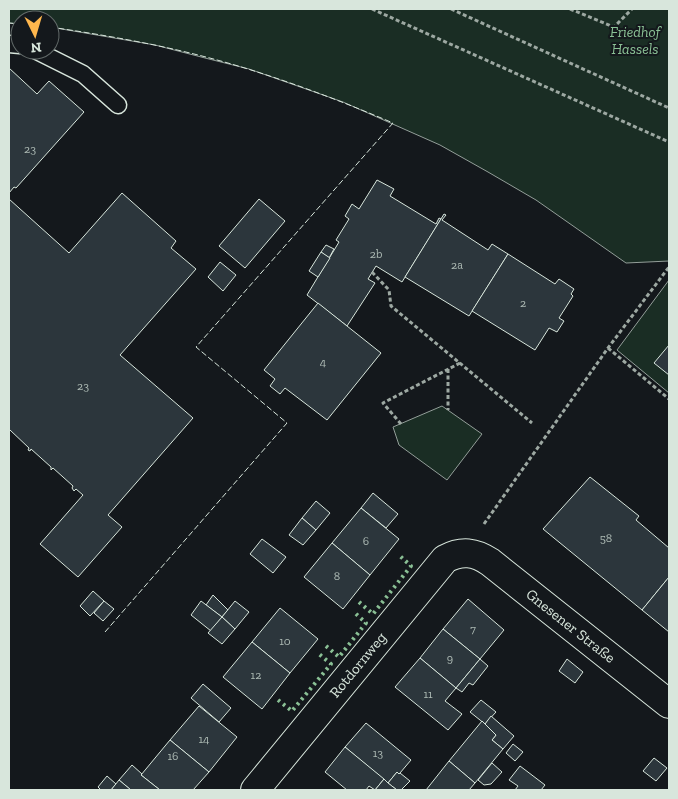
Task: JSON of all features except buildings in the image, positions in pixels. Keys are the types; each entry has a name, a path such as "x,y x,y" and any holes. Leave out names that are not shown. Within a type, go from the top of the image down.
{"street":[{"name":"Gnesener Straße","path":"469,552 480,555 490,562 669,704"},
{"name":"Rotdornweg","path":"255,790 445,559 454,554 469,552"}],"lane":[{"path":"55,60 83,74 118,105"}],"path":[{"path":"372,9 669,142"},
{"path":"451,9 669,108"},
{"path":"570,9 614,26 632,9"},
{"path":"469,552 488,518 608,348 669,267"},
{"path":"372,272 389,290 391,306 532,423"},
{"path":"608,348 669,398"},
{"path":"400,424 383,403 460,363"},
{"path":"448,369 448,410"}],"green space":[{"name":"Friedhof Hassels","path":"9,9 669,9 669,261 626,263 536,200 488,172 440,145 343,102 249,69 155,45 60,29 60,10 10,10 9,23"},
{"path":"669,280 669,393 617,350"},
{"path":"442,406 482,434 447,480 399,445 393,427"}],"hedge":[{"path":"359,602 373,614 411,566 400,556"},
{"path":"326,646 339,657 366,623 355,613"},
{"path":"278,700 292,711 331,664 319,654"}],"fence":[{"path":"60,29 151,44 226,63 305,88 393,123 196,347 287,423 105,632"}]}
